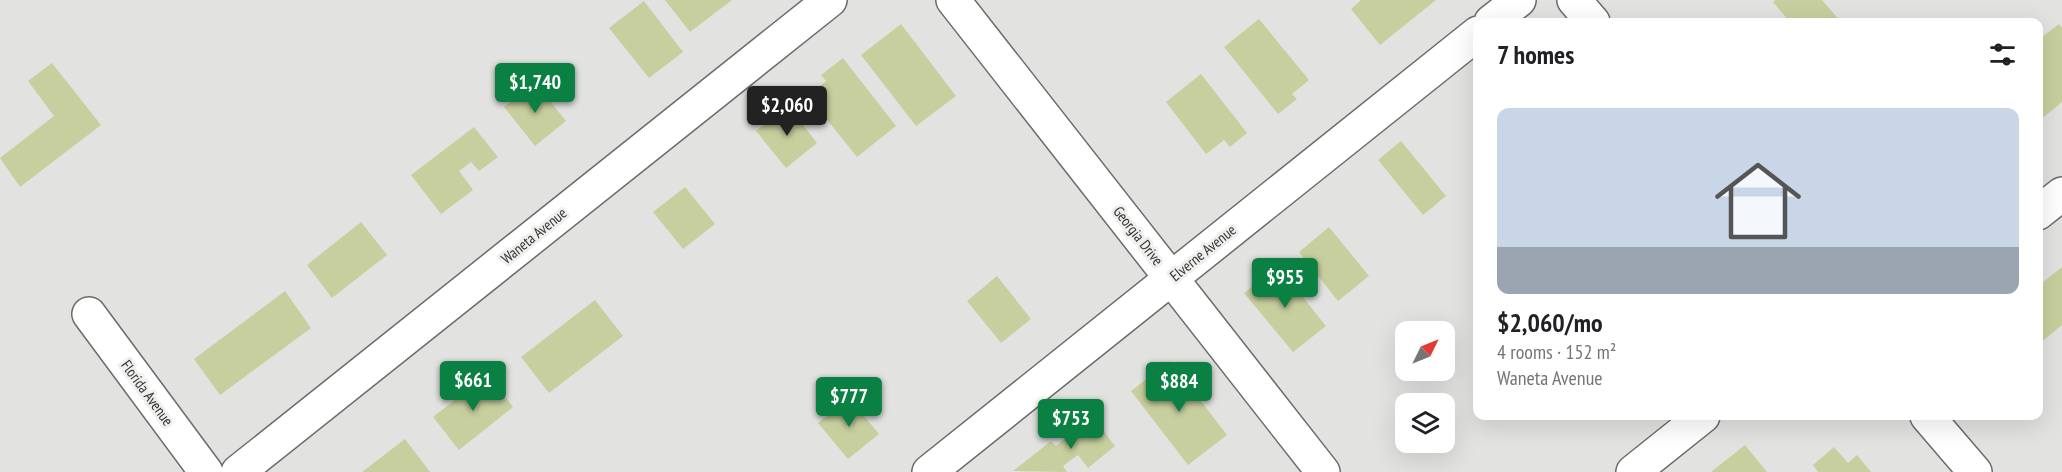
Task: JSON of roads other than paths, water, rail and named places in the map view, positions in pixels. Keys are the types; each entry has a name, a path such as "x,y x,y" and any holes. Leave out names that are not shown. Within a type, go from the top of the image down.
{"street":[{"name":"Waneta Avenue","path":"238,472 830,0"},
{"name":"Georgia Drive","path":"953,0 1323,472"},
{"path":"1496,18 1519,0"},
{"path":"1574,0 1590,18"},
{"name":"Elverne Avenue","path":"929,472 1473,37"},
{"path":"2043,209 2062,194"},
{"name":"Florida Avenue","path":"89,314 206,472"},
{"path":"1633,472 1698,420"},
{"path":"1930,420 1976,472"}]}
